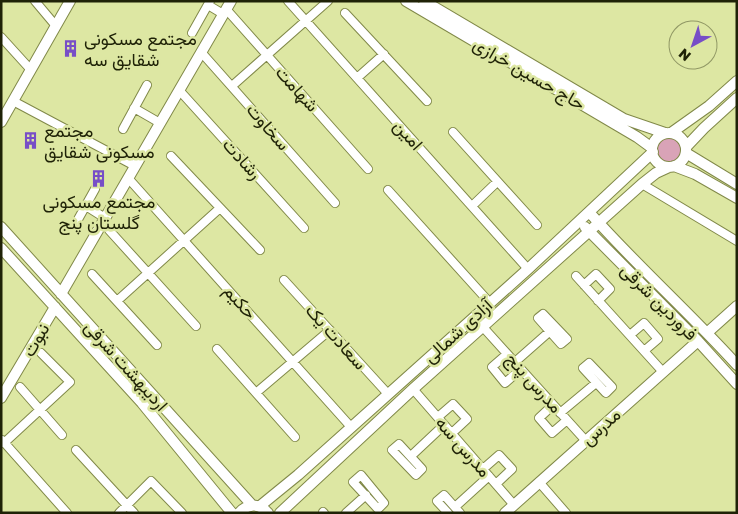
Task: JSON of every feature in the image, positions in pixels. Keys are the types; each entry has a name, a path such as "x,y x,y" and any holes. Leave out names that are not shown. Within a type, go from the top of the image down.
{"main road":[{"path":"1,122 70,1"},
{"name":"حاج حسین خرازی","path":"406,1 637,137 652,150"},
{"name":"حاج حسین خرازی","path":"424,1 624,119 668,133"},
{"path":"61,294 227,8"},
{"path":"737,81 709,106 656,139 652,150 658,162 695,174 737,198"},
{"path":"672,166 679,163 686,150 704,128 737,98"},
{"path":"668,133 680,137 686,150 737,184"},
{"name":"آزادی شمالی","path":"239,513 245,507 260,508 298,475 528,269 652,150"},
{"name":"آزادی شمالی","path":"280,513 412,388 642,184 656,173 672,166"},
{"name":"فروردین شرقی","path":"589,212 708,332 737,365"},
{"name":"فروردین شرقی","path":"580,221 698,341 737,384"},
{"name":"اردیبهشت شرقی","path":"1,227 260,508"},
{"name":"اردیبهشت شرقی","path":"1,248 142,403 232,513"},
{"path":"708,332 737,306"},
{"name":"نبوت","path":"1,398 55,307"},
{"path":"86,341 96,332"},
{"name":"مدرس","path":"510,510 698,341"}],"street":[{"path":"35,1 56,26"},
{"name":"امین","path":"288,1 528,269"},
{"path":"232,86 328,1"},
{"path":"192,33 209,3"},
{"name":"شهامت","path":"209,3 227,8 266,55 368,169"},
{"path":"345,13 427,101"},
{"path":"1,37 31,70"},
{"name":"سخاوت","path":"202,52 335,204"},
{"path":"357,78 384,54"},
{"path":"122,129 147,85"},
{"name":"رشادت","path":"179,90 304,228"},
{"path":"13,101 135,166"},
{"path":"134,108 160,123"},
{"path":"453,132 537,225"},
{"path":"171,156 260,250"},
{"name":"حکیم","path":"128,178 352,427"},
{"path":"472,206 497,182"},
{"path":"642,184 737,241"},
{"path":"76,223 95,189"},
{"path":"388,190 490,303"},
{"path":"86,206 105,218"},
{"path":"118,301 220,208"},
{"path":"109,230 196,326"},
{"path":"92,274 158,345"},
{"path":"584,285 596,274 610,289 598,300"},
{"path":"576,276 663,372"},
{"name":"سعادت یک","path":"284,280 388,394"},
{"path":"630,335 644,323 658,339 644,351"},
{"name":"مدرس پنج","path":"482,326 586,441"},
{"path":"257,392 330,330"},
{"path":"515,362 549,332"},
{"path":"217,349 295,437"},
{"path":"42,353 70,382 3,441 67,513"},
{"path":"507,354 492,368 505,383 521,369"},
{"path":"560,413 596,383"},
{"path":"20,387 62,435"},
{"name":"مدرس سه","path":"412,388 496,484 510,510"},
{"path":"438,417 453,404 467,419 452,433"},
{"path":"553,405 539,418 552,433 567,420"},
{"path":"411,456 444,425"},
{"path":"76,450 134,513"},
{"path":"483,469 499,455 512,469 496,484"},
{"path":"448,513 437,501 444,495 458,510 489,476"},
{"path":"118,513 151,481 182,513"},
{"path":"539,482 566,513"},
{"path":"346,513 366,495"}],"shaded area":[{"path":"669,137 678,141 682,150 678,159 669,163 660,159 656,150 660,141"}],"place":[{"name":"مجتمع مسکونی شقایق سه","path":"70,49"},
{"name":"مجتمع مسکونی شقایق","path":"30,141"},
{"name":"مجتمع مسکونی گلستان پنج","path":"99,179"}]}
